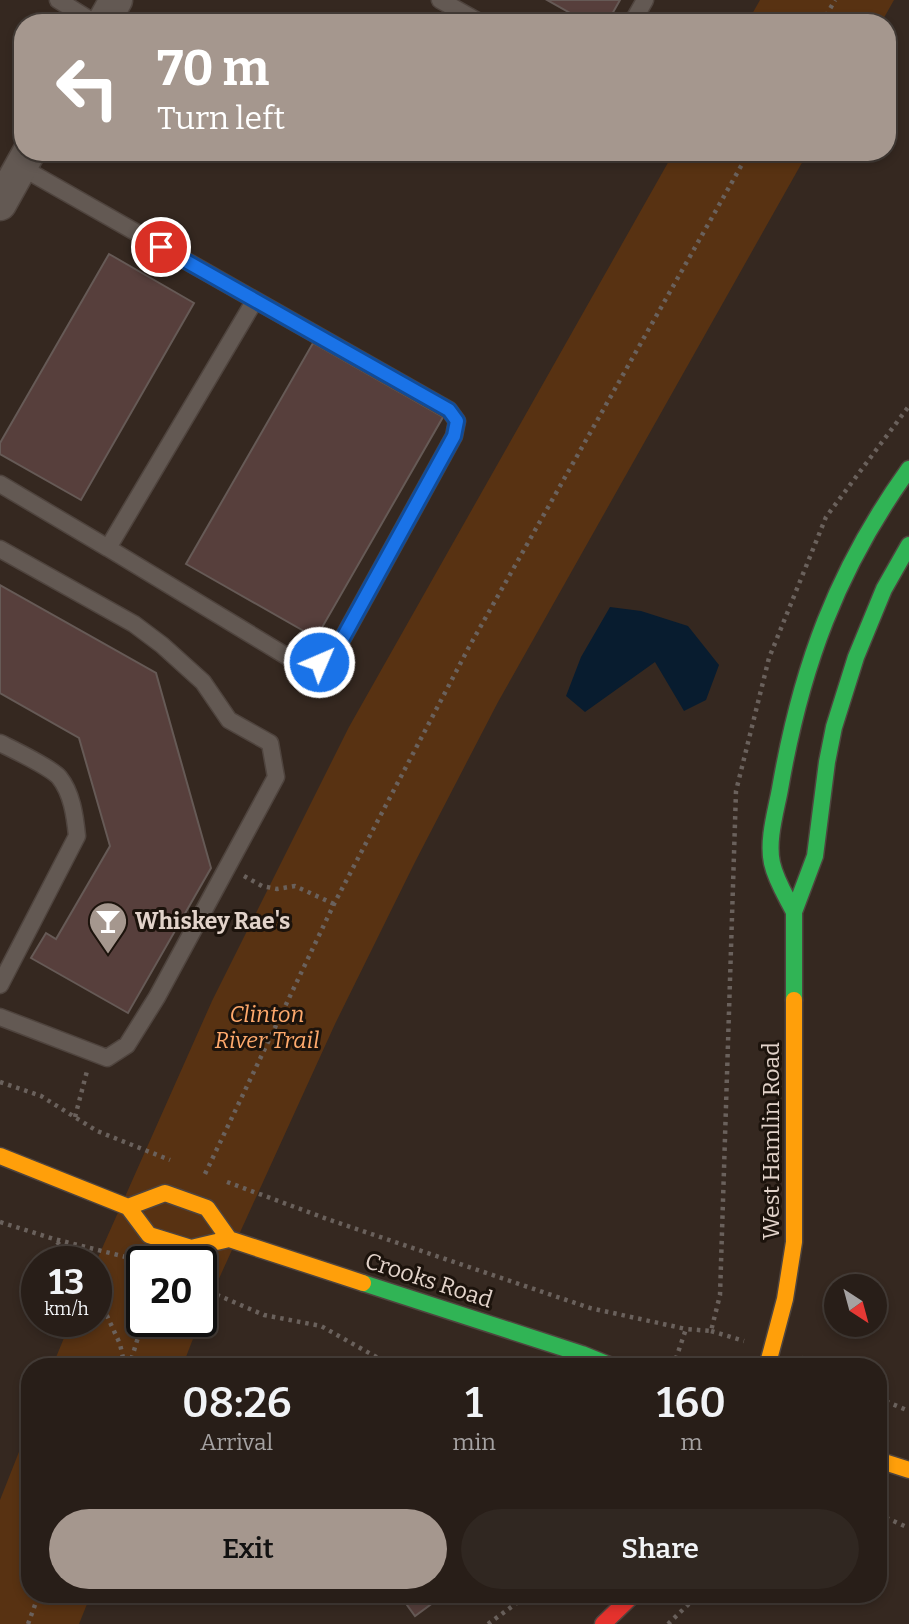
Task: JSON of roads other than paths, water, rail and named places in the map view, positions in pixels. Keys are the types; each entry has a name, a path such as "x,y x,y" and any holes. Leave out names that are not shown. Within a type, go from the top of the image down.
{"main road":[{"name":"West Hamlin Road","path":"794,912 772,862 786,746 814,646 851,560 909,469"},
{"name":"West Hamlin Road","path":"769,1358 785,1299 793,1242 794,912 815,856 827,762 845,692 869,622 909,545"},
{"path":"0,1156 128,1206 149,1235 191,1248 229,1239 207,1208 175,1196 165,1194 128,1206"},
{"name":"Crooks Road","path":"229,1239 592,1358"},
{"path":"887,1463 909,1470"},
{"path":"603,1624 625,1603"}],"street":[{"path":"0,204 24,161"}],"lane":[{"path":"58,0 81,14"},
{"path":"440,0 465,14"},
{"path":"0,484 301,665 319,662 339,645 454,436 457,421 449,410 255,300 28,161"},
{"path":"108,548 255,300"},
{"path":"0,549 143,631 162,645 203,682 229,720 270,743 276,777 157,997 127,1045 107,1058 0,1017"},
{"path":"0,743 57,776 68,794 77,836 0,985"}],"water":[{"path":"610,607 641,611 688,626 719,665 706,700 684,711 655,662 585,712 566,696 581,657"}],"place":[{"name":"Whiskey Rae's","path":"108,955"}],"park label":[{"name":"Clinton River Trail","path":"267,1027"}]}
